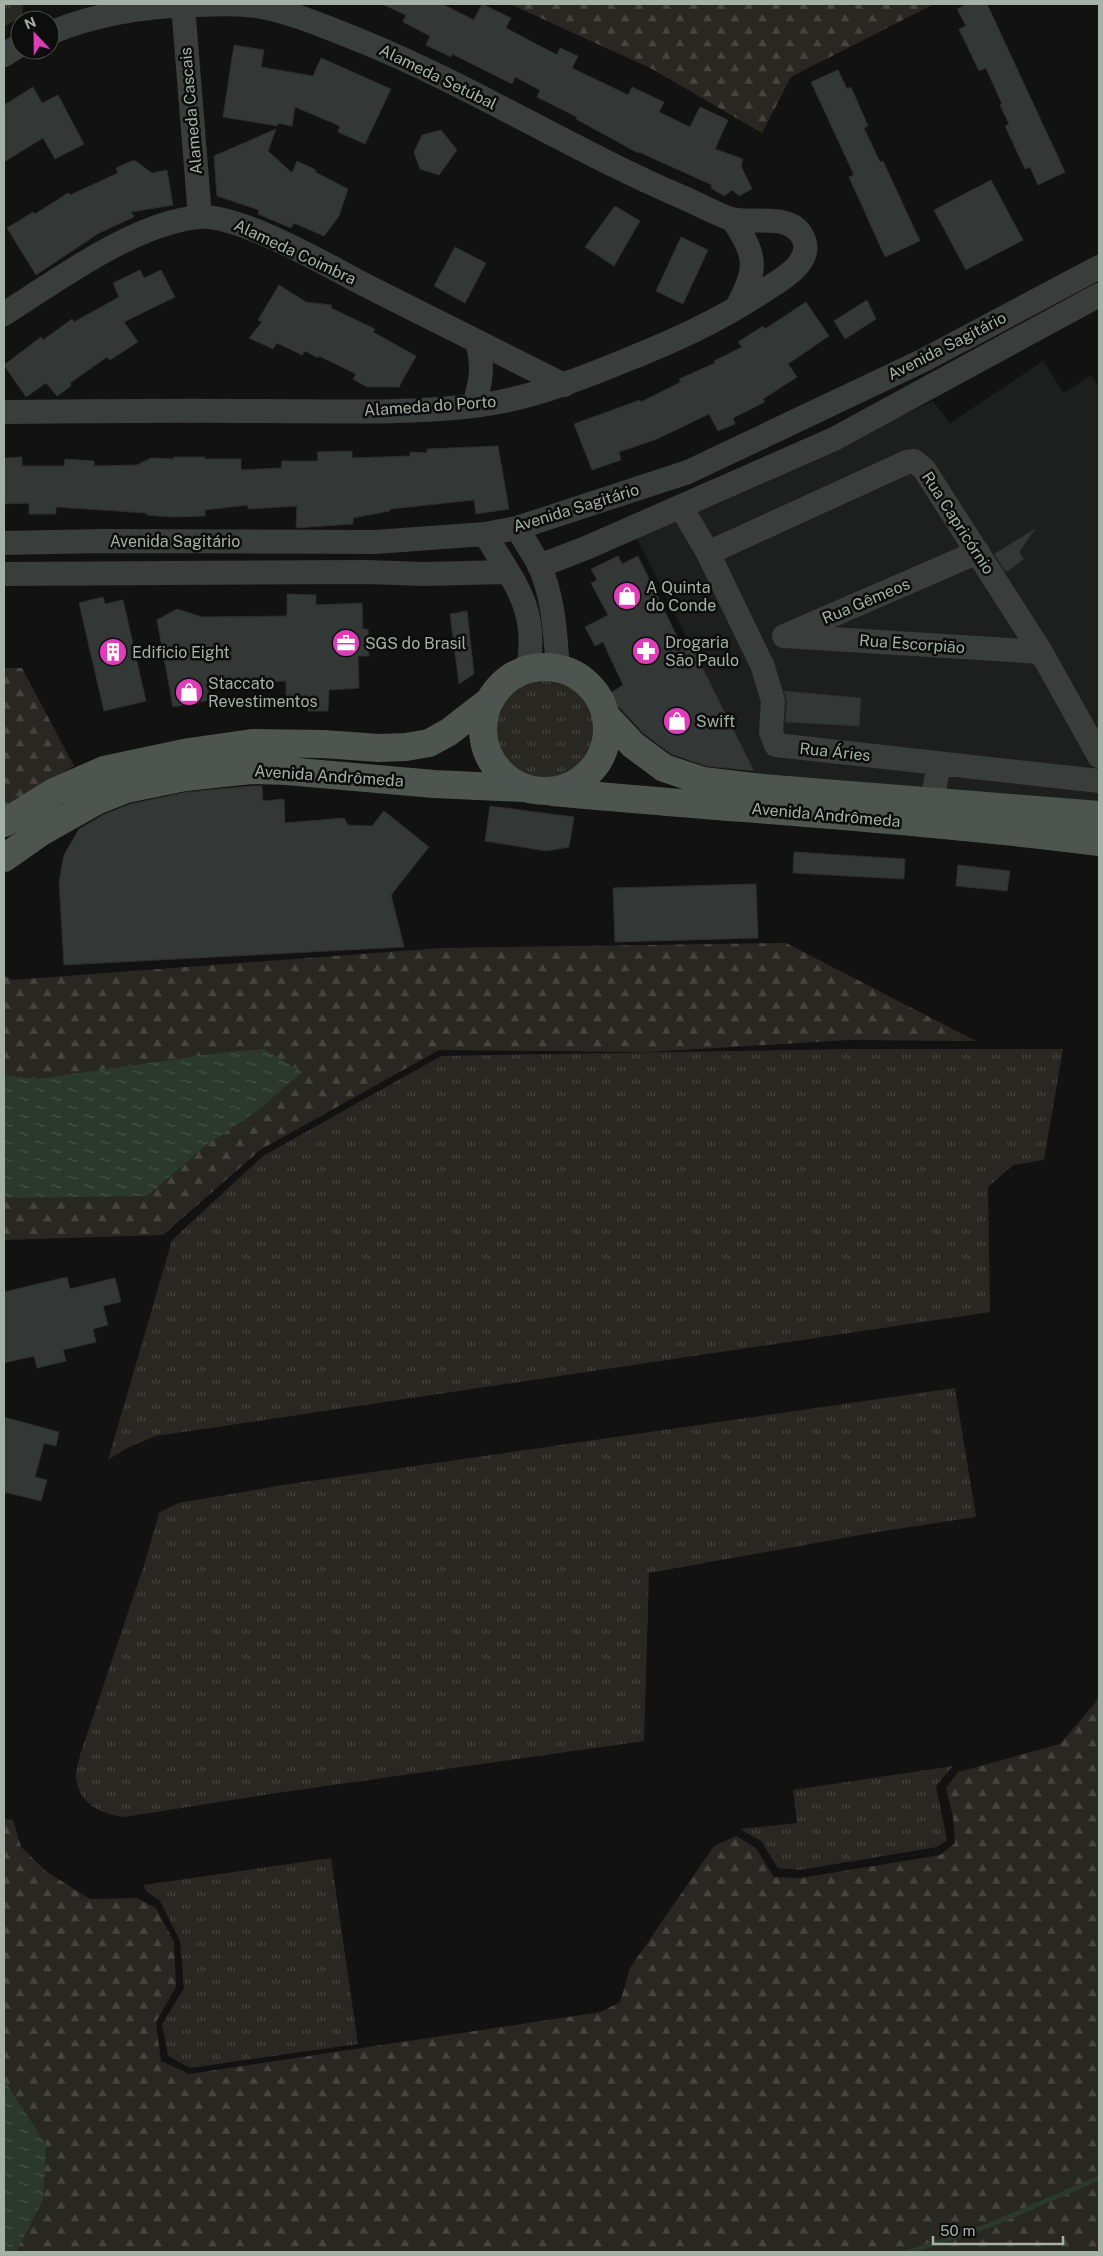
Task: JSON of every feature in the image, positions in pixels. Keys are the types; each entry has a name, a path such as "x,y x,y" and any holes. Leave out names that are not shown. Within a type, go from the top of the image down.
{"main road":[{"path":"558,668 572,673 595,690 607,717 608,735 604,752 594,768 581,780 553,792 523,788 505,778 491,762 484,742 483,721 489,701 499,687 512,676 528,669 558,668"},
{"name":"Avenida Andrômeda","path":"4,823 54,792 104,770 181,754 252,743 323,744 380,748 406,747 429,743 449,732 489,701"},
{"name":"Avenida Andrômeda","path":"607,717 633,744 664,768 703,781 762,788 1099,815"},
{"name":"Avenida Andrômeda","path":"4,858 40,832 96,801 126,789 185,777 251,770 287,771 434,784 523,788"},
{"name":"Avenida Andrômeda","path":"553,792 798,812 1099,842"}],"street":[{"name":"Alameda Setúbal","path":"60,29 72,24 132,9 183,5 250,5 286,12 409,60 667,190 733,220 787,223 798,230 804,240"},
{"name":"Alameda Cascais","path":"183,5 200,217"},
{"name":"Alameda Coimbra","path":"4,314 97,256 138,235 168,223 200,217 237,223 286,245 564,385"},
{"path":"733,220 752,253 753,270 749,285 737,307"},
{"name":"Alameda do Porto","path":"4,412 181,410 398,411 474,406 507,400 564,385 694,331 737,307 792,271 802,260 805,251 804,240"},
{"name":"Avenida Sagitário","path":"4,543 104,541 374,542 485,534 517,528 688,472 924,360 1099,267"},
{"name":"Avenida Sagitário","path":"539,566 681,507 834,439 1099,295"},
{"path":"474,406 481,380 482,361 477,341"},
{"name":"Rua Capricórnio","path":"708,554 907,462 914,461 924,468 1041,652 1099,756"},
{"name":"Rua Áries","path":"681,507 708,554 770,685 773,701 771,732 776,745 1099,781"},
{"path":"517,528 539,566 548,592 554,622 558,668"},
{"path":"485,534 507,572 516,583 528,612 531,650 528,669"},
{"name":"Rua Gêmeos","path":"754,648 978,552"},
{"name":"Avenida Sagitário","path":"4,574 366,572 424,574 507,572"},
{"name":"Rua Escorpião","path":"784,636 1041,652"},
{"path":"932,801 939,764"}],"shaded area":[{"path":"1043,361 1064,393 1091,375 1099,388 1099,809 759,781 636,537 933,401 950,423"}],"green space":[{"path":"4,4 23,4 22,10 10,10 10,23 4,27"},
{"path":"510,4 934,4 791,77 762,133 652,69"},
{"path":"4,668 22,668 74,766 20,799 4,812"},
{"path":"545,674 566,678 583,690 595,707 599,728 595,749 583,766 566,778 545,782 524,778 507,766 495,749 491,728 495,707 507,690 524,678"},
{"path":"786,943 976,1041 848,1040 648,1052 439,1050 260,1150 163,1235 4,1240 4,975 12,980 442,948"},
{"path":"848,1049 1063,1049 1044,1160 1013,1165 988,1187 990,1312 156,1436 127,1448 108,1460 172,1240 263,1156 441,1056"},
{"path":"955,1388 976,1517 877,1532 649,1573 644,1741 277,1793 124,1817 108,1813 93,1806 82,1795 78,1787 76,1775 80,1755 145,1562 159,1513 178,1503 283,1485"},
{"path":"1099,1694 1099,2249 1095,2252 4,2252 4,1819 13,1820 21,1847 47,1872 90,1899 137,1898 156,1908 174,1942 176,1987 156,2022 161,2061 189,2074 601,2012 620,2002 630,1968 714,1846 736,1836 756,1848 774,1877 801,1878 940,1855 955,1843 953,1817 946,1788 958,1772 1060,1744 1095,1703"},
{"path":"953,1766 936,1786 947,1840 937,1847 800,1870 778,1868 761,1841 740,1829 797,1823 793,1790"},
{"path":"331,1858 358,2044 190,2068 168,2056 162,2024 184,1988 180,1941 160,1901 146,1891 144,1885"}],"water":[{"path":"264,1049 302,1072 260,1109 205,1146 147,1196 4,1198 4,1075 37,1079 226,1052"},
{"path":"4,2080 46,2145 43,2200 16,2252 4,2252"}],"building":[{"path":"382,4 442,4 474,20 482,4 511,18 506,28 557,55 560,48 578,56 572,68 628,95 632,87 664,102 659,112 690,127 700,107 728,120 715,149 743,159 741,166 752,189 739,196 732,190 724,196 711,188 712,185 638,153 576,119 577,117 537,97 540,90 515,77 512,84 452,54 451,57 426,45 430,36 403,22 406,15"},
{"path":"968,4 987,4 1065,172 1038,185 1030,167 1025,169 1005,126 1009,124 986,68 979,71 959,29 966,26 957,9"},
{"path":"234,45 264,50 261,67 313,76 321,58 391,89 365,144 338,132 340,126 295,107 292,126 278,123 277,126 223,117"},
{"path":"838,70 847,89 851,87 868,126 864,128 880,162 883,161 920,241 885,257 849,177 854,175 811,82"},
{"path":"33,87 42,103 58,95 84,144 55,159 43,138 4,162 4,105"},
{"path":"276,129 268,151 292,173 297,161 348,189 339,216 324,236 294,223 291,228 258,214 259,210 217,196 214,156"},
{"path":"441,130 457,150 439,175 420,169 414,152 422,135"},
{"path":"134,160 152,173 167,170 173,205 131,212 134,217 99,233 36,275 7,228 33,212 35,214 68,193 70,195 118,173 116,168"},
{"path":"991,180 1023,240 966,270 934,210"},
{"path":"615,206 640,221 614,266 585,247"},
{"path":"681,237 708,250 683,304 656,291"},
{"path":"455,247 486,263 465,303 434,286"},
{"path":"140,270 144,278 161,270 175,297 124,322 138,342 110,360 107,357 70,383 71,386 57,396 46,383 26,397 4,365 41,337 43,340 72,319 74,322 119,297 113,283"},
{"path":"279,285 306,302 332,305 331,308 375,329 373,332 416,356 399,387 367,387 353,379 356,374 319,356 318,358 305,351 302,355 277,343 273,349 249,338 262,322 258,320"},
{"path":"867,300 876,319 845,339 834,321"},
{"path":"806,302 829,336 788,364 797,377 763,399 765,402 733,418 735,424 718,431 709,414 657,439 619,452 621,460 592,470 574,424 640,400 641,402 681,382 679,379 715,363 714,361 742,347 738,342 763,326 765,329"},
{"path":"498,446 509,509 476,514 474,500 390,509 390,511 353,518 353,524 296,528 297,506 248,509 248,505 205,510 205,516 171,517 147,515 146,513 56,507 56,514 29,514 29,503 4,504 4,458 22,457 22,466 64,466 65,459 94,461 94,466 137,465 151,458 205,457 205,459 241,459 241,470 281,468 282,461 318,461 317,452 352,451 352,458 410,456 410,452 427,453 427,449"},
{"path":"1035,529 1019,552 1024,559 1006,572 994,554"},
{"path":"618,556 622,564 638,556 684,651 692,647 754,771 706,766 671,754 643,733 618,706 610,702 609,694 623,685 603,642 595,646 585,627 608,615 591,583 597,580 591,569"},
{"path":"287,594 316,595 316,605 362,603 363,629 368,629 369,656 358,656 359,688 329,690 328,711 308,711 308,702 286,702 286,681 207,686 210,700 173,707 157,620 177,609 202,617 287,616"},
{"name":"Edificio Eight","path":"103,597 105,604 123,600 146,701 104,711 79,603"},
{"path":"467,611 474,674 459,684 450,614"},
{"path":"784,691 861,698 859,726 785,722 787,702"},
{"path":"262,786 263,801 284,799 285,823 344,818 348,825 372,826 384,811 429,847 391,895 404,947 64,965 59,882 64,855 79,829 103,815 130,804 187,792"},
{"path":"490,806 574,817 569,847 546,851 485,841"},
{"path":"794,852 905,859 904,879 793,873"},
{"path":"958,865 1010,871 1007,891 956,886"},
{"path":"756,884 758,938 615,942 613,888"},
{"path":"67,1277 70,1289 115,1278 121,1302 103,1306 108,1325 93,1329 96,1342 63,1350 66,1361 37,1368 34,1356 4,1363 4,1292"},
{"path":"4,1417 59,1432 56,1446 44,1443 35,1477 47,1480 41,1501 4,1492"}],"waterway":[{"path":"909,2252 988,2226 1099,2178"}],"place":[{"name":"A Quinta do Conde","path":"627,596"},
{"name":"SGS do Brasil","path":"346,643"},
{"name":"Drogaria São Paulo","path":"646,651"},
{"name":"Edificio Eight","path":"113,652"},
{"name":"Staccato Revestimentos","path":"189,692"},
{"name":"Swift","path":"677,721"}]}
